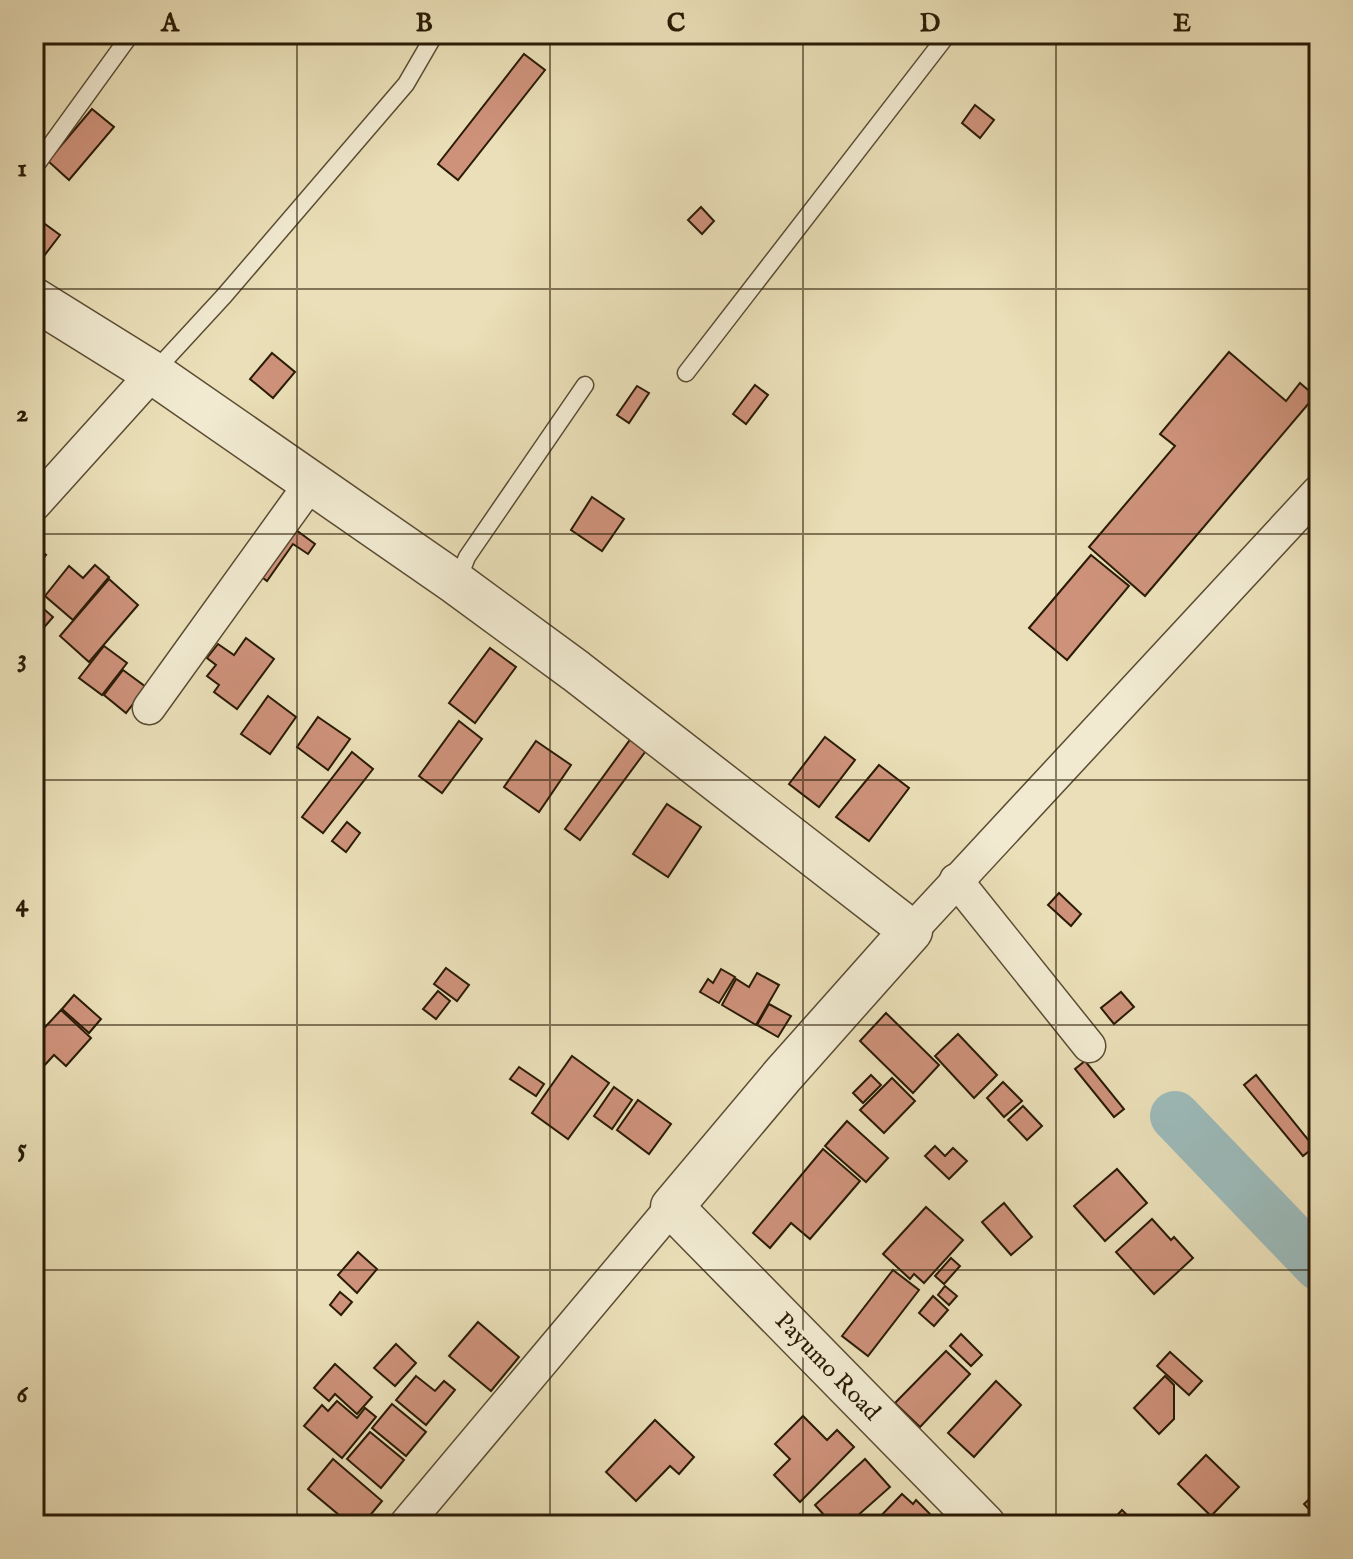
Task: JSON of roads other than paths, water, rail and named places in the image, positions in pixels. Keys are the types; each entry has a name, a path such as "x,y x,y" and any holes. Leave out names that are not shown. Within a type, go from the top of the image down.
{"street":[{"path":"34,299 153,373 456,583 576,671 911,931"},
{"path":"34,505 153,373"},
{"path":"149,708 311,483"},
{"path":"405,1525 783,1075 956,880 1319,491"},
{"path":"956,880 1089,1046"},
{"name":"Payumo Road","path":"672,1207 984,1525"}],"lane":[{"path":"34,168 131,34"},
{"path":"153,373 224,296 406,84 435,34"},
{"path":"686,373 948,34"},
{"path":"456,583 467,557 585,385"}],"waterway":[{"path":"1175,1116 1319,1266"}]}
